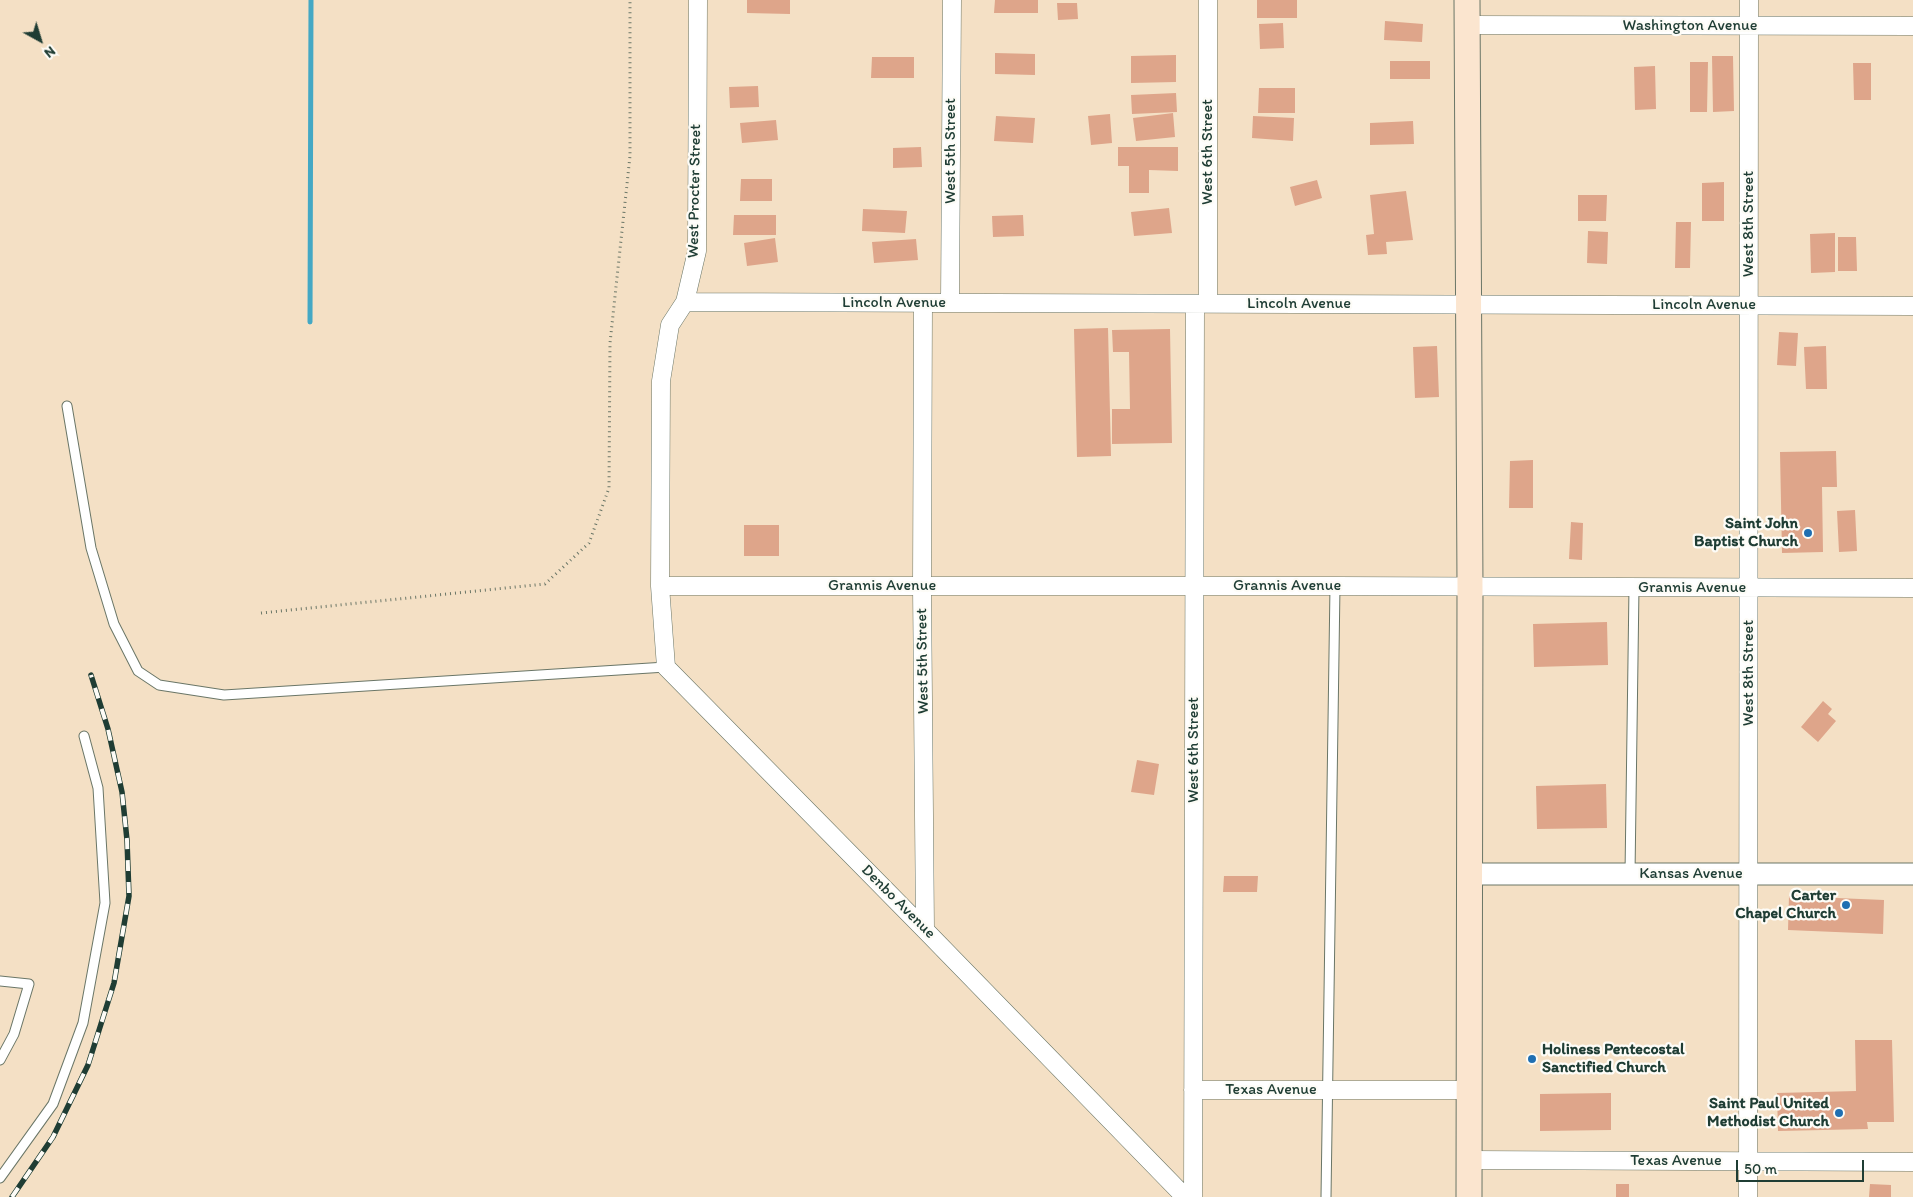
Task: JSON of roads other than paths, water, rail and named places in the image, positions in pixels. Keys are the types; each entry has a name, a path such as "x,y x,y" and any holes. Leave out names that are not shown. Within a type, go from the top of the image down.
{"main road":[{"path":"1467,0 1467,304 1470,586 1468,1197"}],"street":[{"name":"West Procter Street","path":"660,586 661,381 670,325 685,302 697,251 698,0"},
{"name":"West 5th Street","path":"950,303 952,0"},
{"name":"West 6th Street","path":"1193,1197 1194,586 1208,0"},
{"name":"West 8th Street","path":"1748,1197 1749,0"},
{"name":"Washington Avenue","path":"1466,25 1913,26"},
{"name":"Lincoln Avenue","path":"685,302 1913,306"},
{"name":"West 5th Street","path":"923,303 922,586 925,930"},
{"name":"Grannis Avenue","path":"660,586 1913,588"},
{"path":"660,586 666,667"},
{"name":"Denbo Avenue","path":"666,667 1185,1197"},
{"name":"Kansas Avenue","path":"1469,874 1913,874"},
{"name":"Texas Avenue","path":"1193,1090 1469,1090"},
{"name":"Texas Avenue","path":"1469,1160 1913,1162"}],"lane":[{"path":"67,406 91,548 114,624 138,671 159,686 224,695 666,667"},
{"path":"1326,1197 1335,586"},
{"path":"1630,874 1634,587"},
{"path":"0,1178 53,1104 83,1023 106,903 98,788 84,736"},
{"path":"0,980 29,984 14,1034 0,1060"}],"waterway":[{"path":"310,322 311,0"}],"railway":[{"path":"12,1197 53,1137 88,1065 114,983 129,896 127,840 122,792 108,729 91,675"}],"place":[{"name":"Saint John Baptist Church","path":"1808,533"},
{"name":"Carter Chapel Church","path":"1846,905"},
{"name":"Holiness Pentecostal Sanctified Church","path":"1532,1059"},
{"name":"Saint Paul United Methodist Church","path":"1839,1113"}]}
